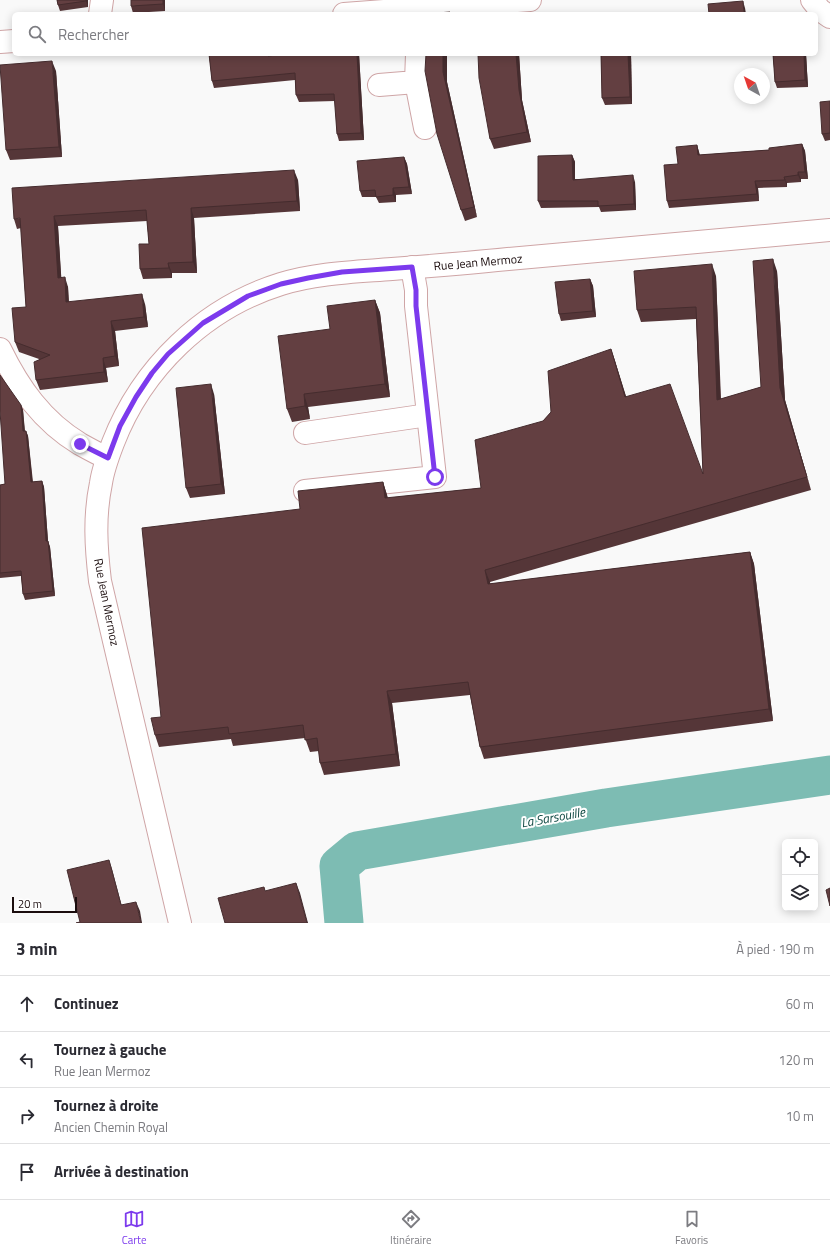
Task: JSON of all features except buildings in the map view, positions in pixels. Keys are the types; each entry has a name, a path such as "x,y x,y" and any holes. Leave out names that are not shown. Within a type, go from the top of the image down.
{"street":[{"path":"100,12 102,0"},
{"path":"393,12 417,11 520,0"},
{"path":"812,0 820,10 830,17"},
{"path":"0,42 12,41"},
{"path":"416,56 416,82 425,128"},
{"path":"378,85 416,82"},
{"name":"Rue Jean Mermoz","path":"180,923 100,581 96,541 97,510 101,482 120,426 136,397 152,373 168,354 203,323 248,296 281,284 308,278 342,272 830,230"},
{"path":"300,491 435,477 416,306 416,290 412,267"},
{"path":"0,349 13,376 35,407 56,427 80,444 108,458"},
{"path":"305,434 428,415"}],"waterway":[{"name":"La Sarsouille","path":"344,923 339,866 357,851 606,808 830,775"}],"route":[{"path":"80,444 108,458 120,426 136,397 152,373 168,354 203,323 248,296 281,284 308,278 342,272 412,267 416,290 416,306 435,477"}]}
